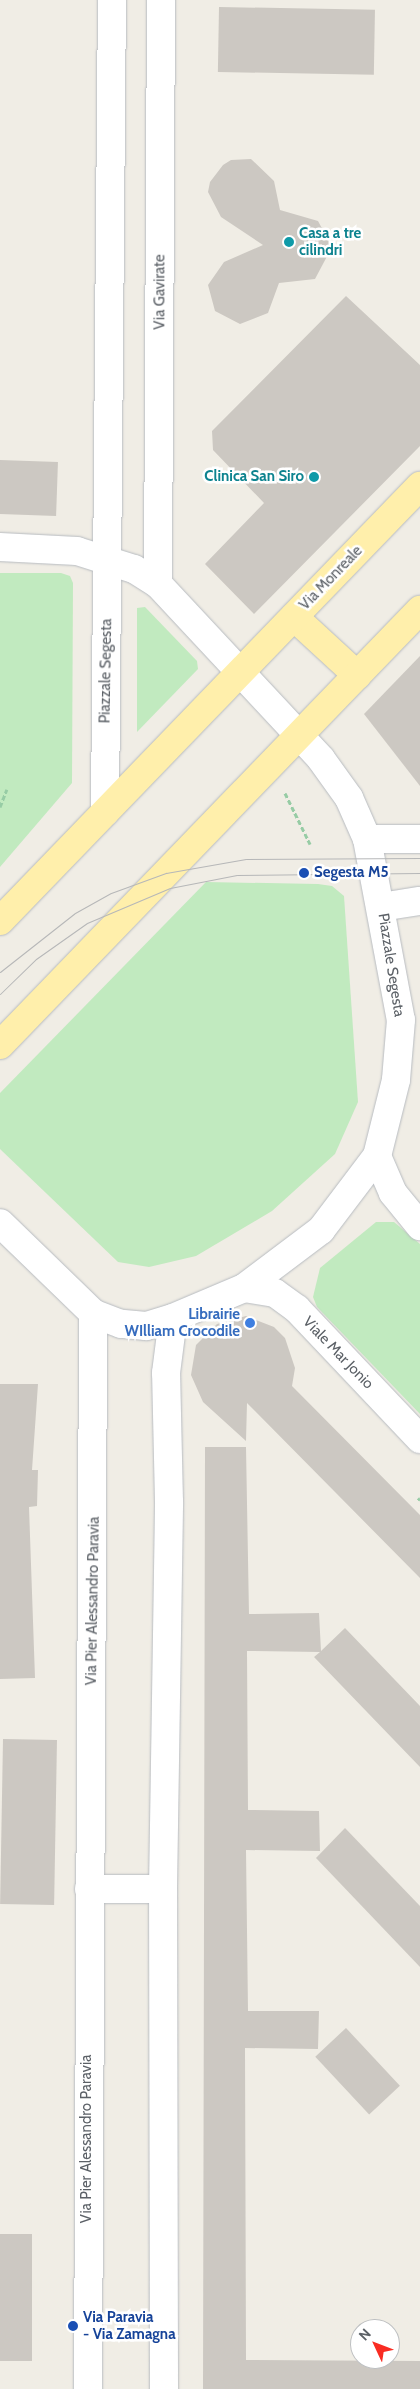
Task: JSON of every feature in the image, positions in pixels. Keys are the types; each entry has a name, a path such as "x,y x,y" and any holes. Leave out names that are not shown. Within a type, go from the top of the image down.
{"main road":[{"name":"Via Monreale","path":"242,670 420,486"},
{"path":"0,1045 420,610"},
{"path":"294,617 357,675"},
{"path":"0,921 242,670"}],"street":[{"path":"108,559 112,0"},
{"name":"Via Gavirate","path":"158,584 161,0"},
{"name":"Piazzale Segesta","path":"0,547 77,551 108,559 158,584 242,670 300,735 350,798 366,839 381,907 401,1020 396,1080 377,1156 320,1230 244,1288 173,1318 146,1326 121,1324 93,1313 0,1223"},
{"name":"Piazzale Segesta","path":"106,812 108,559"},
{"path":"366,839 420,839"},
{"path":"381,907 420,901"},
{"path":"377,1156 392,1193 420,1226"},
{"name":"Viale Mar Jonio","path":"244,1288 275,1293 296,1309 420,1438"},
{"name":"Via Pier Alessandro Paravia","path":"88,2389 93,1313"},
{"path":"164,2389 163,1889 170,1502 166,1373 173,1318"},
{"path":"89,1889 163,1889"}],"path":[{"path":"0,806 8,789"},
{"path":"285,792 310,844"}],"green space":[{"path":"0,573 61,573 70,576 73,583 72,783 0,867"},
{"path":"145,607 197,661 198,669 137,732 137,608"},
{"path":"206,882 318,884 332,886 344,896 358,1102 335,1154 272,1211 196,1256 149,1267 118,1262 0,1149 0,1093"},
{"path":"376,1222 394,1222 420,1244 420,1414 317,1307 313,1297 320,1268"}],"building":[{"path":"219,7 375,10 374,75 218,72"},
{"name":"Casa a tre cilindri","path":"251,159 274,181 280,210 318,221 332,247 315,279 279,283 268,313 240,324 215,311 208,285 224,262 263,245 221,217 208,192 210,182 223,165 231,160"},
{"name":"Clinica San Siro","path":"346,296 420,365 420,446 254,614 205,564 264,503 213,450 212,431"},
{"path":"0,460 58,462 56,516 0,514"},
{"path":"420,656 420,786 364,714"},
{"path":"246,1316 274,1327 285,1338 295,1368 292,1386 420,1515 420,1578 247,1403 246,1441 203,1402 191,1375 196,1345 217,1324"},
{"path":"0,1384 38,1384 32,1470 38,1470 37,1506 29,1507 35,1678 0,1679"},
{"path":"205,1447 246,1447 249,1614 319,1613 321,1651 345,1628 420,1706 420,1767 314,1657 320,1652 247,1651 248,1810 319,1811 320,1851 246,1850 248,2011 319,2011 318,2049 245,2048 246,2360 350,2361 350,2369 400,2369 400,2361 420,2361 420,2389 203,2389"},
{"path":"3,1739 57,1740 54,1905 0,1904"},
{"path":"345,1828 420,1906 420,1967 316,1858"},
{"path":"346,2028 400,2086 369,2114 315,2057"},
{"path":"0,2234 32,2234 32,2361 0,2361"}],"tram line":[{"path":"0,972 75,913 111,893 166,873 246,859 420,858"},
{"path":"0,994 36,959 87,923 170,888 237,875 420,873"}],"place":[{"name":"Casa a tre cilindri","path":"289,242"},
{"name":"Clinica San Siro","path":"314,477"},
{"name":"Segesta M5","path":"304,873"},
{"name":"Librairie WIlliam Crocodile","path":"250,1323"},
{"name":"Via Paravia - Via Zamagna","path":"73,2326"}]}
